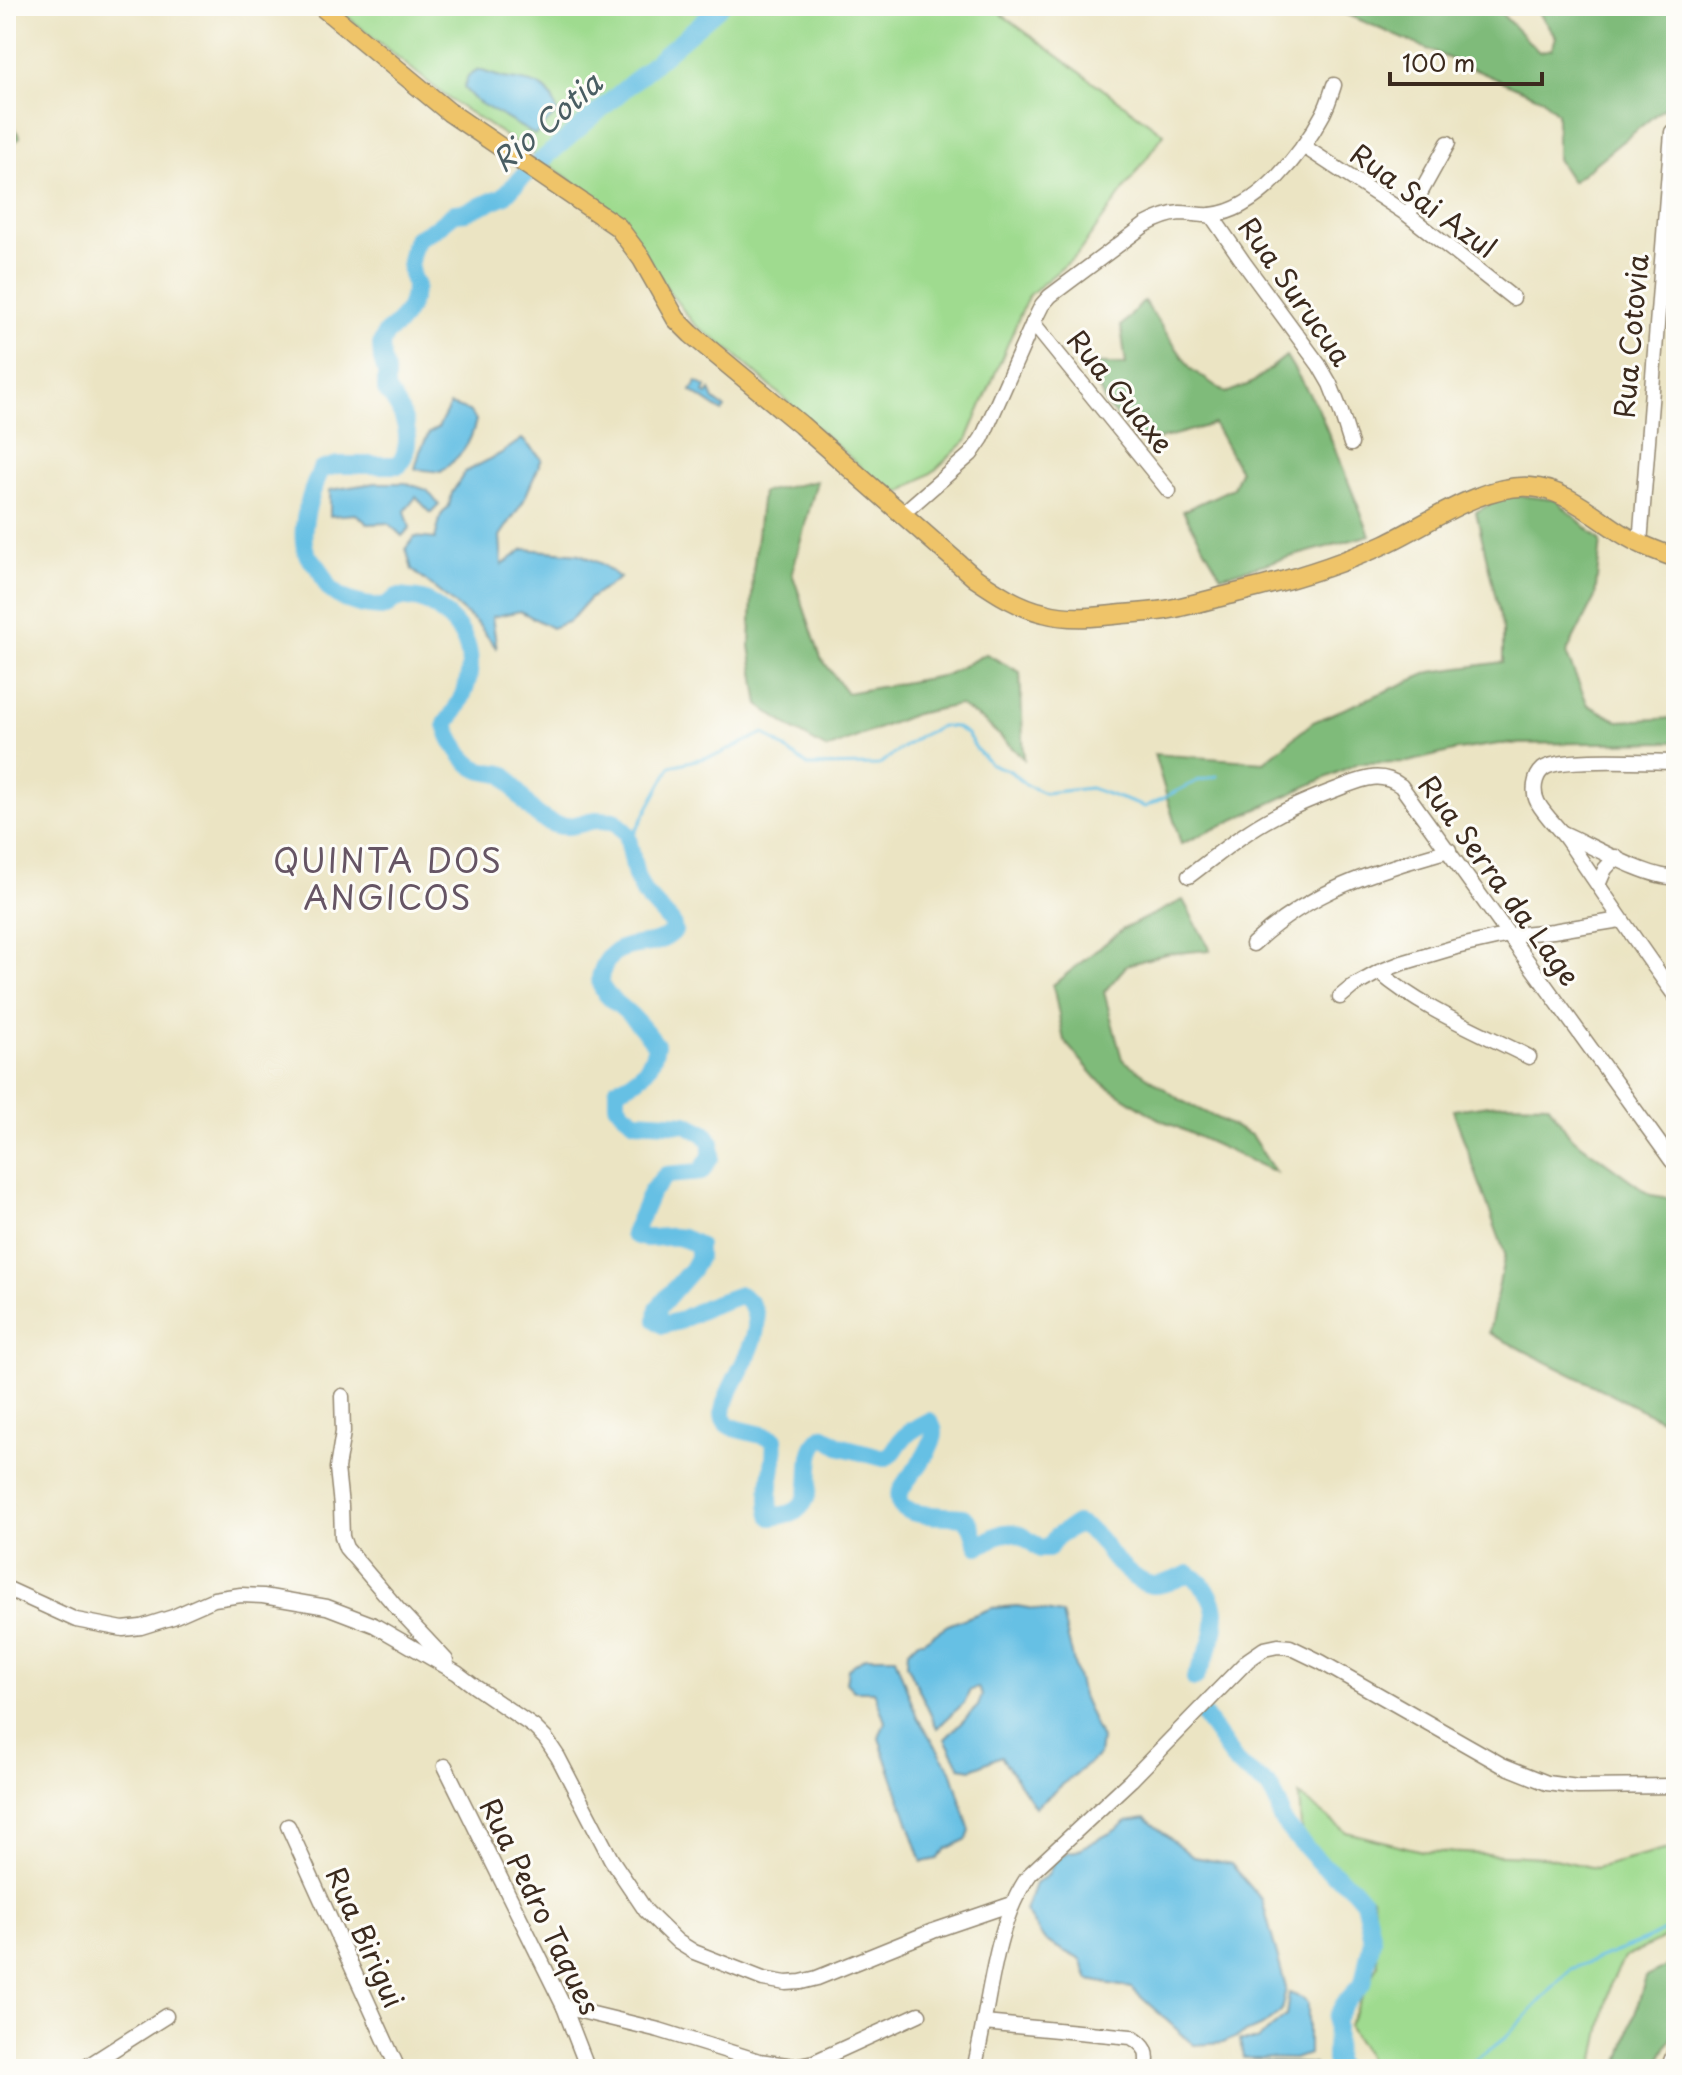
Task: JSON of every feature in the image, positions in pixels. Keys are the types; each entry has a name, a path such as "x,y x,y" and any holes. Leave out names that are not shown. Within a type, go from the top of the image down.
{"main road":[{"path":"321,6 449,112 618,227 642,259 676,319 691,334 801,425 975,578 1003,597 1046,614 1068,616 1096,617 1166,610 1287,581 1352,558 1455,507 1510,488 1530,487 1560,494 1640,544 1676,558"}],"street":[{"path":"902,514 971,454 982,438 1033,323 1050,296 1160,217 1179,213 1211,215 1254,198 1279,175 1303,146 1323,113 1334,85"},
{"name":"Rua Cotovia","path":"1640,544 1672,132"},
{"path":"1408,215 1448,143"},
{"name":"Rua Sai Azul","path":"1303,146 1408,215 1513,298"},
{"name":"Rua Surucua","path":"1211,215 1319,365 1330,384 1351,444"},
{"name":"Rua Guaxe","path":"1033,323 1169,491"},
{"path":"1676,762 1571,762 1549,765 1540,771 1535,793 1538,802 1676,997"},
{"name":"Rua Serra da Lage","path":"1189,876 1237,840 1307,800 1371,778 1392,779 1401,786 1449,850 1672,1161"},
{"path":"1562,832 1650,874 1676,877"},
{"path":"1253,944 1289,914 1333,888 1367,874 1449,850"},
{"path":"1598,885 1605,869 1616,857"},
{"path":"1340,997 1379,972 1444,950 1509,935 1620,920"},
{"path":"1379,972 1415,999 1529,1057"},
{"path":"342,1396 343,1432 337,1468 342,1537 346,1548 457,1673"},
{"path":"6,1588 76,1620 123,1629 173,1617 214,1599 241,1595 327,1607 374,1625 457,1673 534,1727 558,1757 611,1859 646,1911 694,1952 763,1979 786,1983 817,1978 933,1931 1012,1904"},
{"path":"974,2069 995,1964 1019,1889 1030,1874 1131,1780 1248,1660 1264,1649 1290,1647 1502,1765 1547,1783 1578,1787 1676,1786"},
{"name":"Rua Pedro Taques","path":"445,1766 564,2007 588,2069"},
{"name":"Rua Birigui","path":"288,1826 398,2069"},
{"path":"564,2007 659,2030 759,2061 794,2066 814,2062 919,2014"},
{"path":"83,2069 166,2016"},
{"path":"984,2023 1131,2037 1143,2045 1148,2056 1146,2069"},
{"path":"1668,2069 1676,2048"}],"green space":[{"path":"334,6 990,6 1164,134 1076,256 1028,296 967,440 934,471 901,492 876,481 732,352 694,324 670,293 629,228 607,206 449,99"},
{"path":"1337,6 1494,6 1539,52 1552,49 1556,37 1534,6 1676,6 1676,98 1572,182 1557,159 1557,113 1543,99 1337,10"},
{"path":"6,115 20,137 6,152"},
{"path":"1144,301 1191,369 1226,393 1252,383 1286,356 1318,408 1370,535 1221,576 1183,511 1233,488 1240,471 1214,424 1145,443 1107,407 1088,363 1126,365 1121,326"},
{"path":"817,481 792,573 821,658 847,693 946,675 986,654 1020,672 1024,759 985,722 959,705 915,714 827,749 759,705 750,646 753,572 762,492"},
{"path":"1508,494 1556,500 1601,541 1595,597 1566,654 1588,705 1618,721 1676,718 1676,742 1499,744 1408,762 1358,763 1181,844 1154,754 1264,762 1313,722 1431,672 1503,662 1503,629 1476,512"},
{"path":"1183,900 1210,950 1165,954 1127,965 1104,992 1122,1059 1182,1101 1251,1135 1275,1172 1157,1118 1099,1081 1064,1041 1053,985 1123,929"},
{"path":"1504,1103 1548,1104 1570,1136 1651,1195 1676,1199 1676,1427 1489,1333 1505,1254 1453,1110"},
{"path":"1299,1795 1346,1832 1422,1851 1545,1857 1595,1868 1676,1847 1676,1932 1624,1958 1610,1985 1593,2069 1372,2069 1348,2026 1378,1965 1373,1898 1302,1844"},
{"path":"1676,1962 1676,2029 1660,2059 1661,2069 1618,2069 1646,1977"}],"water":[{"path":"479,70 538,85 550,95 557,113 535,135 476,101 464,88 468,76"},
{"path":"697,382 706,387 704,393 707,395 710,390 714,400 725,408 722,412 691,391"},
{"path":"450,405 469,411 476,420 468,444 441,472 415,469 429,433 438,428"},
{"path":"522,439 542,459 523,502 500,536 502,565 524,549 580,554 602,564 620,578 589,599 570,621 552,628 520,611 492,617 497,649 477,623 412,570 406,548 415,537 435,539 441,515 449,506 452,493 465,472"},
{"path":"375,483 406,483 427,490 439,505 431,513 416,497 405,511 410,528 402,536 388,523 368,524 356,514 330,516 330,490"},
{"path":"1017,1606 1062,1614 1082,1696 1101,1739 1099,1755 1035,1807 1001,1756 972,1769 960,1767 945,1739 978,1706 982,1695 978,1688 970,1690 964,1703 937,1728 907,1664 908,1651 918,1641 948,1625 992,1608"},
{"path":"865,1657 895,1657 917,1717 951,1770 970,1831 967,1839 946,1849 937,1859 922,1862 879,1738 885,1722 874,1691 854,1691 846,1683 848,1669"},
{"path":"1145,1818 1193,1857 1231,1864 1262,1900 1286,1988 1281,2011 1264,2025 1223,2043 1194,2045 1131,1988 1089,1980 1081,1960 1045,1941 1025,1911 1035,1884 1048,1875 1054,1862 1127,1821"},
{"path":"1289,1993 1308,2003 1308,2054 1294,2059 1243,2058 1240,2040 1257,2040 1286,2016"},
{"path":"1255,2062 1313,2064 1319,2069 1211,2069"}],"waterway":[{"name":"Rio Cotia","path":"721,6 504,196 466,212 455,213 416,239 410,262 416,286 409,308 399,323 386,333 381,345 386,390 406,426 404,455 399,465 337,465 321,470 306,513 305,547 328,587 344,599 386,607 397,597 422,600 456,625 469,652 470,667 463,696 446,724 458,751 474,767 505,775 530,808 546,820 569,826 596,820 615,821 627,834 636,876 644,893 672,923 674,931 663,939 616,952 608,959 601,973 605,993 635,1020 656,1045 643,1073 617,1089 617,1104 635,1121 686,1124 705,1134 711,1143 711,1156 701,1172 666,1175 651,1192 633,1234 648,1238 679,1237 698,1246 698,1258 692,1269 658,1308 657,1320 663,1325 740,1295 753,1308 756,1325 752,1343 726,1398 723,1413 727,1424 774,1439 769,1498 772,1517 794,1512 804,1502 808,1493 812,1452 824,1436 839,1446 884,1458 909,1433 929,1421 934,1430 933,1440 902,1489 899,1502 903,1508 924,1515 963,1517 971,1527 978,1546 996,1536 1014,1533 1040,1549 1048,1549 1056,1537 1077,1524 1096,1536 1115,1560 1143,1582 1163,1584 1189,1574 1211,1597 1215,1610 1213,1636 1195,1678"},
{"path":"629,843 671,766 720,754 764,733 808,766 878,765 918,737 941,726 956,727 967,734 991,764 1010,771 1026,785 1044,793 1090,788 1145,807 1197,781 1217,776"},
{"name":"Rio Cotia","path":"1205,1717 1236,1763 1269,1787 1279,1805 1281,1819 1293,1834 1321,1864 1352,1887 1364,1901 1372,1939 1363,1983 1344,2004 1336,2019 1335,2060 1339,2069"},
{"path":"1463,2069 1505,2038 1571,1969 1676,1925"}],"district":[{"name":"QUINTA DOS ANGICOS","path":"388,878"}]}
